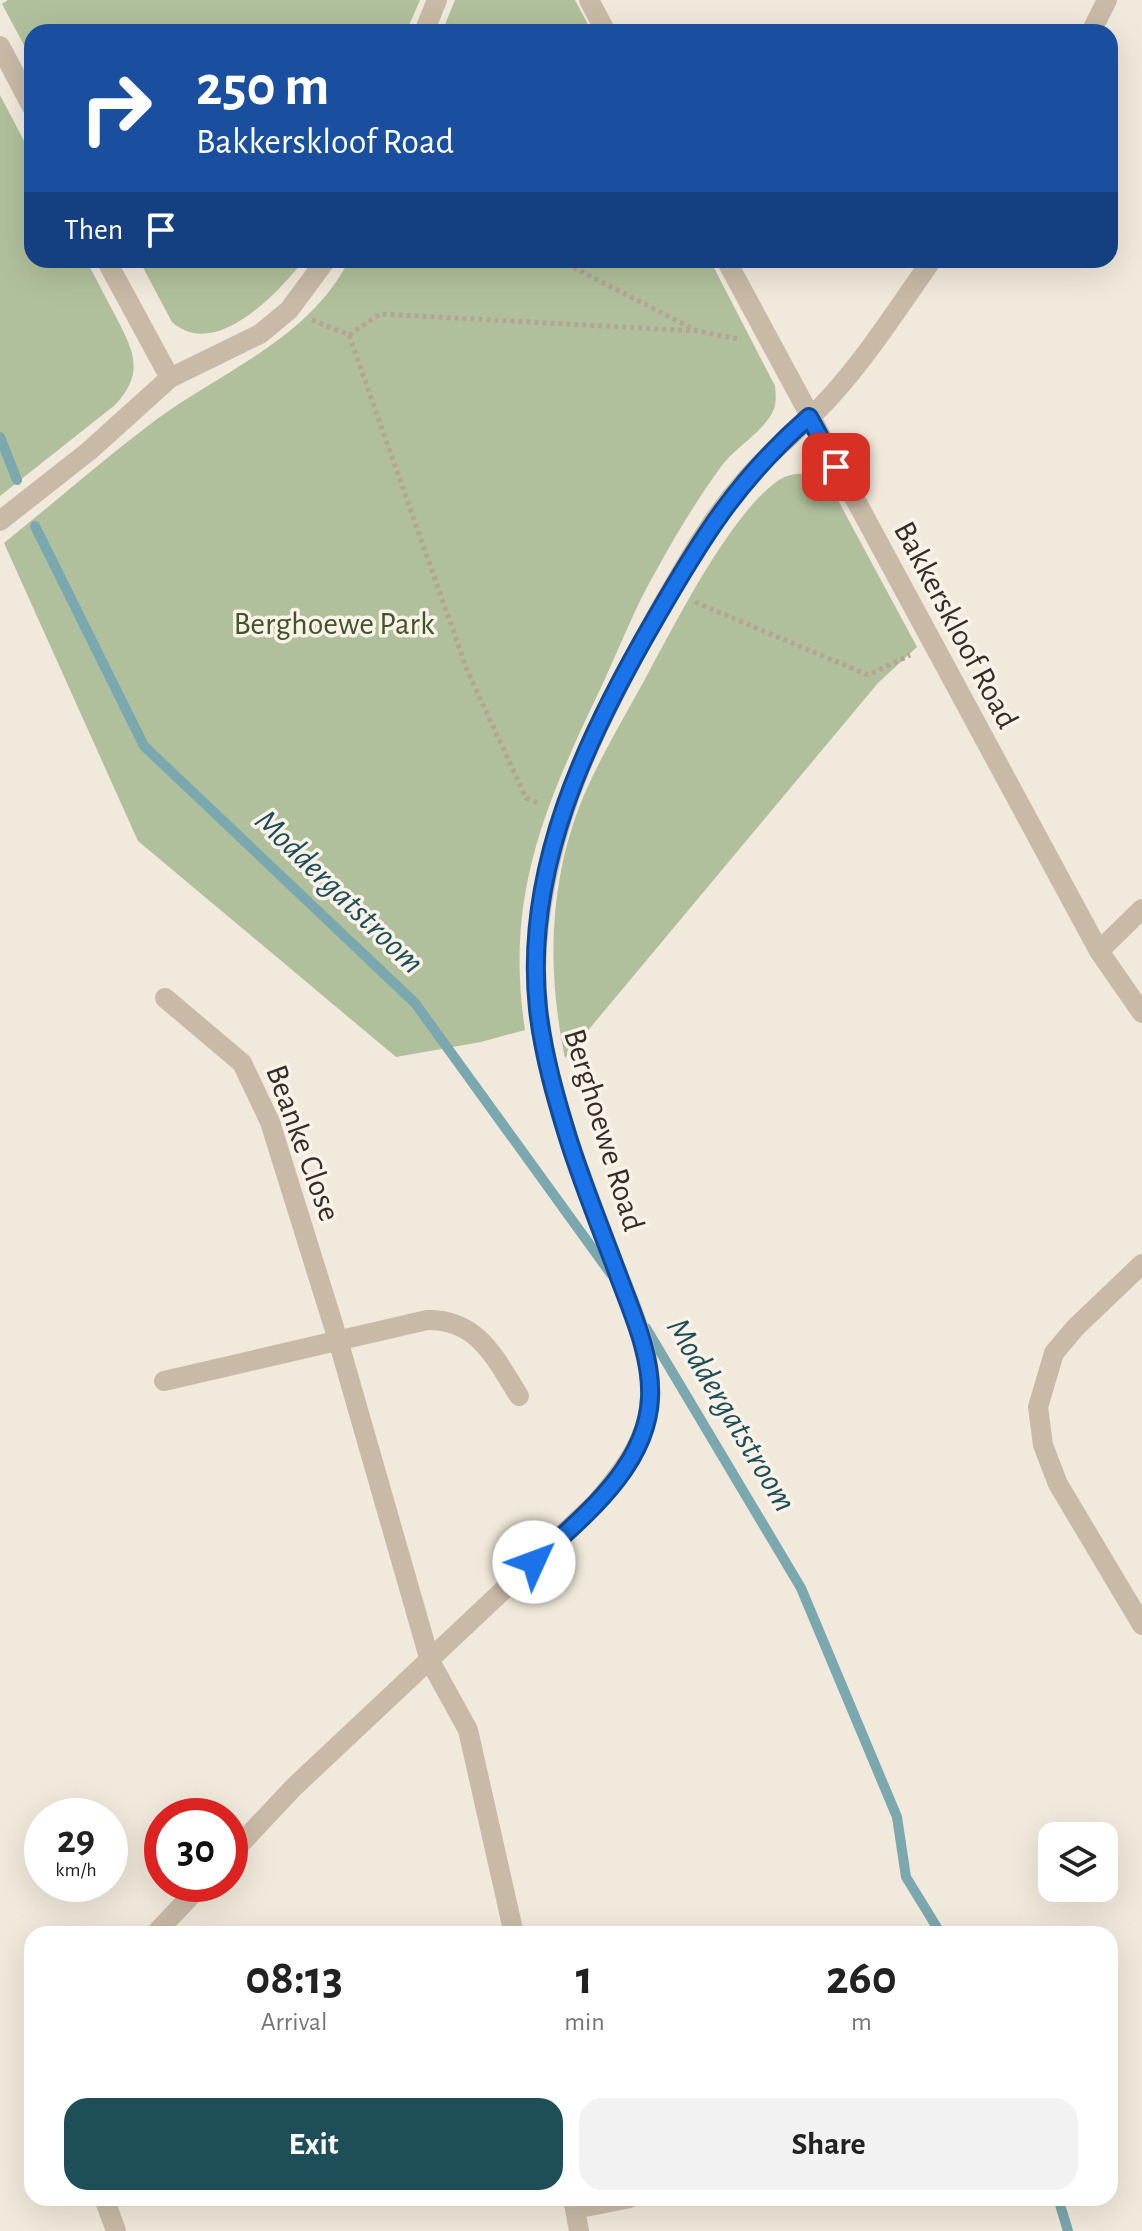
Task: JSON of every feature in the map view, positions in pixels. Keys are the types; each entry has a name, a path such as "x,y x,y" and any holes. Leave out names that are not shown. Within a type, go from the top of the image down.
{"street":[{"path":"427,24 437,0"},
{"path":"589,0 602,24"},
{"path":"1095,24 1107,0"},
{"path":"0,46 24,92"},
{"path":"110,268 170,378"},
{"path":"0,521 89,451 170,378 260,334 289,310 320,268"},
{"name":"Bakkerskloof Road","path":"730,268 1099,951 1142,1013"},
{"name":"Berghoewe Road","path":"248,1836 294,1787 596,1503 626,1466 643,1433 650,1399 648,1366 638,1327 569,1142 548,1066 538,1008 539,932 545,884 562,811 593,736 671,592 725,505 743,482 829,398 854,369 926,268"},
{"path":"1099,951 1142,909"},
{"name":"Beanke Close","path":"165,998 227,1048 242,1063 256,1087 338,1340 430,1661 468,1730 479,1766 512,1926"},
{"path":"1142,1264 1075,1328 1054,1353 1038,1407 1043,1445 1058,1484 1142,1625"},
{"path":"164,1381 427,1320 449,1320 466,1327 478,1339 519,1396"},
{"path":"163,1926 185,1902"},
{"path":"107,2206 116,2231"},
{"path":"575,2206 579,2231"}],"path":[{"path":"575,268 697,331"},
{"path":"289,310 349,335 467,670 526,798 562,811"},
{"path":"349,335 380,314 697,331 771,345"},
{"path":"671,592 868,675 932,645"}],"green space":[{"path":"8,0 420,0 410,24 24,24 24,45 2,4"},
{"path":"455,0 575,0 588,24 445,24"},
{"path":"0,95 24,141 24,268 90,268 127,339 133,371 131,382 115,405 0,496"},
{"path":"143,268 297,268 262,304 226,328 207,333 189,332 172,322"},
{"name":"Berghoewe Park","path":"344,268 714,268 775,386 776,394 771,415 720,468 686,518 649,584 548,808 535,849 520,935 520,981 525,1030 481,1042 396,1057 138,841 4,543 157,419 289,332 332,287"},
{"path":"793,474 808,474 827,483 833,491 917,647 878,683 565,1058 555,988 555,918 565,852 584,795 670,632 722,544 760,496 779,480"}],"waterway":[{"name":"Moddergatstroom","path":"0,437 17,480"},
{"name":"Moddergatstroom","path":"35,526 144,746 415,1003 611,1274"},
{"name":"Moddergatstroom","path":"646,1328 801,1588 897,1817 906,1877 936,1926"},
{"name":"Moddergatstroom","path":"1060,2206 1068,2231"}],"route":[{"path":"534,1562 596,1503 626,1466 643,1433 650,1399 648,1366 638,1327 569,1142 548,1066 538,1008 537,947 545,884 562,811 587,749 627,668 685,566 743,482 809,417 836,467"}]}
